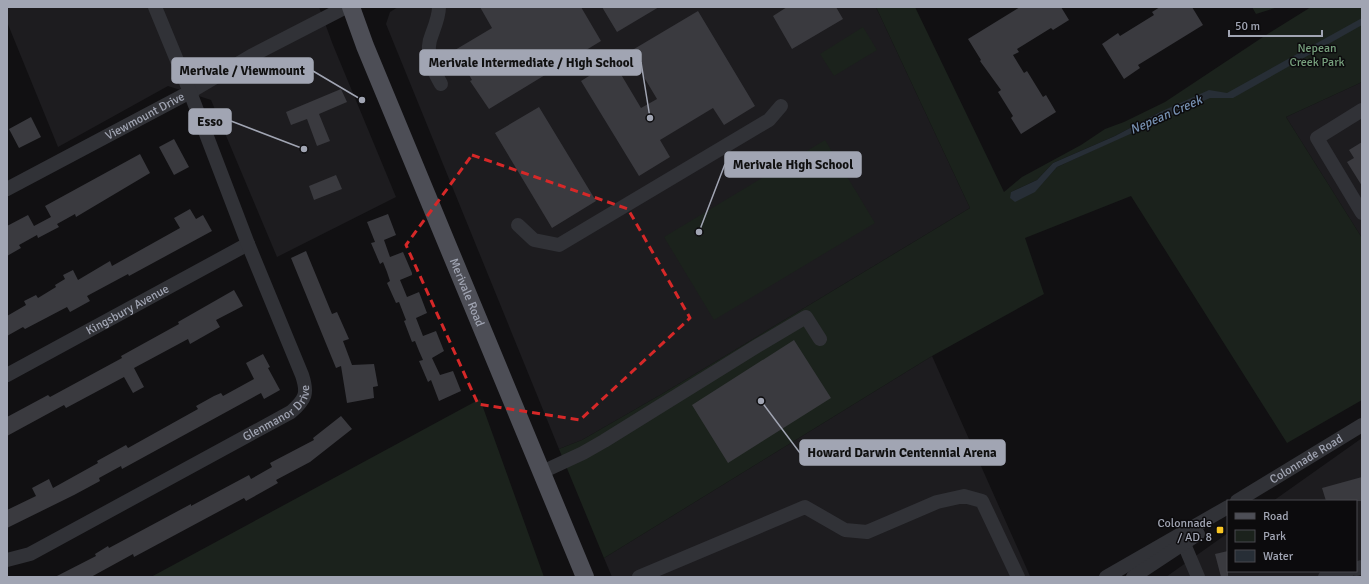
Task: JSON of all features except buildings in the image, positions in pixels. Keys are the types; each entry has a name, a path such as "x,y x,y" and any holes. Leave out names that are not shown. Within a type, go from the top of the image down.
{"main road":[{"name":"Merivale Road","path":"352,7 365,46 585,577"}],"street":[{"name":"Glenmanor Drive","path":"7,560 30,554 291,412 302,403 306,388 302,375 248,244 190,92 155,7"},
{"name":"Viewmount Drive","path":"7,189 190,92 251,56 346,7"},
{"path":"439,7 438,17 430,39 428,52 429,64 441,84"},
{"path":"518,225 534,240 559,245 769,120 781,106"},
{"path":"1362,110 1317,138 1362,213"},
{"name":"Kingsbury Avenue","path":"7,374 248,244"},
{"path":"542,472 583,454 806,317 820,339"},
{"name":"Colonnade Road","path":"1246,497 1362,426"},
{"path":"639,577 804,508 844,530 867,532 937,502 964,496 982,501 1018,577"},
{"path":"1106,577 1227,507"},
{"path":"1133,577 1184,544 1227,512"},
{"path":"1184,544 1198,577"},
{"path":"1325,577 1344,572"}],"highlighted area":[{"path":"472,155 628,209 690,318 580,420 478,404 406,245"}],"shaded area":[{"path":"7,7 319,7 333,45 396,197 277,257 211,100 168,86 58,147 7,22"},
{"path":"398,7 876,7 970,208 662,394 582,440 559,449 386,24 390,12"},
{"path":"1362,82 1362,238 1286,117"},
{"path":"932,356 1030,576 612,577 604,558"},
{"path":"1362,438 1362,577 1166,577 1227,534 1227,572 1357,572 1357,500 1274,500"}],"green space":[{"name":"Nepean Creek Park","path":"876,7 915,7 1004,192 1022,177 1081,145 1105,129 1124,122 1165,102 1311,7 1362,7 1362,82 1286,117 1362,238 1362,400 1287,443 1131,196 1025,238 1044,294 932,356 604,558 559,449 582,440 662,394 970,208","holes":["1160,112 1165,117 1057,167 1038,188 1011,192 1037,180 1053,163 1115,136"]},
{"path":"1252,7 1278,7 1256,14"},
{"path":"863,27 877,50 834,76 820,54"},
{"path":"825,140 875,223 714,320 664,237"},
{"path":"480,399 544,577 151,577"}],"water":[{"name":"Nepean Creek","path":"1362,18 1362,25 1233,98 1210,98 1057,167 1035,192 1015,202 1010,198 1011,192 1037,180 1053,163 1115,136 1160,112 1209,90 1227,93"}],"place":[{"name":"Merivale / Viewmount","path":"362,100"},
{"name":"Merivale Intermediate / High School","path":"650,118"},
{"name":"Esso","path":"304,149"},
{"name":"Merivale High School","path":"699,232"},
{"name":"Howard Darwin Centennial Arena","path":"761,401"},
{"name":"Colonnade / AD. 8","path":"1220,530"}]}
